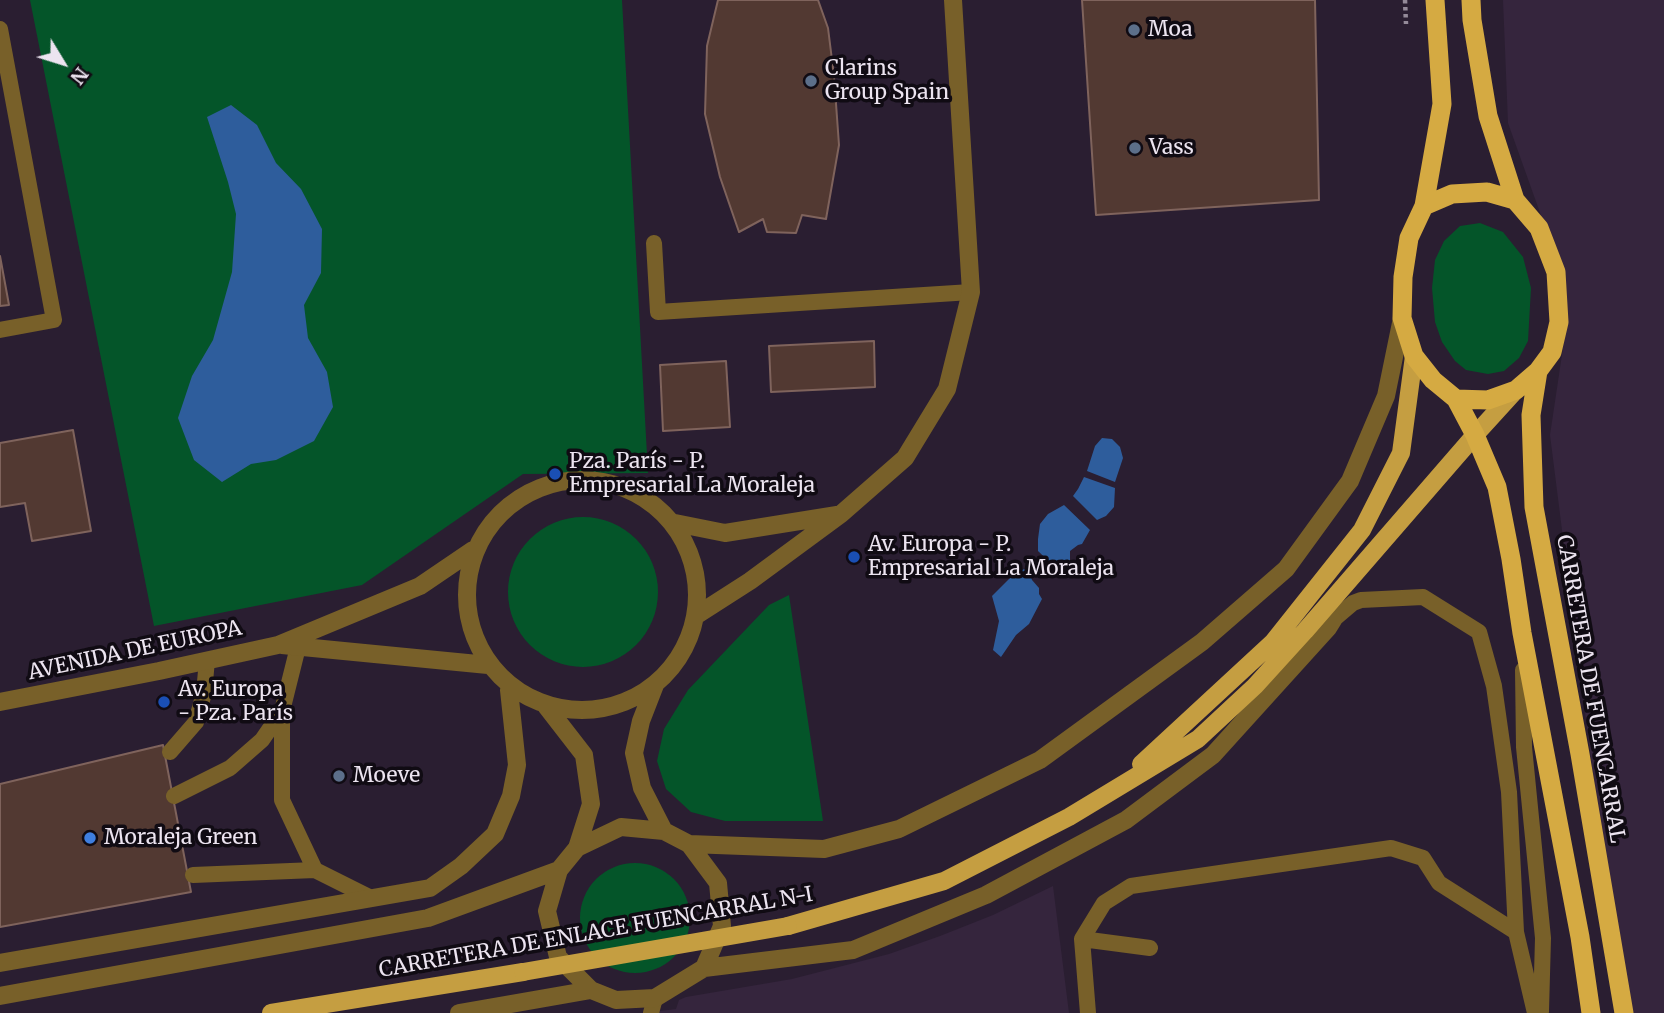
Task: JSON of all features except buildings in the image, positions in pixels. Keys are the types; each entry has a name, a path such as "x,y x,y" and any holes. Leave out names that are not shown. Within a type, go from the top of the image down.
{"highway":[{"path":"1435,0 1441,104 1424,206 1409,238 1403,278 1402,318 1414,356 1433,380 1455,399 1475,435 1497,487 1580,937 1591,1013"},
{"path":"1455,399 1488,401 1516,390 1538,371 1552,352 1559,322 1556,272 1539,228 1515,200 1488,116 1471,0"},
{"path":"1424,206 1452,194 1488,192 1515,200"},
{"name":"CARRETERA DE FUENCARRAL","path":"1538,371 1531,415 1534,507 1580,754 1623,1013"}],"main road":[{"name":"CARRETERA DE ENLACE FUENCARRAL N-I","path":"1113,790 1273,642 1362,530 1401,453 1414,356"},
{"name":"CARRETERA DE ENLACE FUENCARRAL N-I","path":"271,1013 788,926 944,881 1069,817 1198,738 1255,686 1516,390"}],"street":[{"path":"697,615 750,581 841,514 905,458 947,389 971,292 953,0"},
{"path":"577,848 621,827 664,831 689,844 824,849 899,829 1040,760 1202,642 1286,569 1350,481 1386,396 1402,318"},
{"path":"655,685 600,710 545,706 509,690 488,664 465,608 473,550 494,516 523,497 557,483 591,477 628,486 675,523 693,558 697,615 682,654 655,685 641,721 634,753 642,788 664,831"},
{"path":"675,523 725,533 841,514"},
{"name":"AVENIDA DE EUROPA","path":"0,702 278,645 420,586 473,550"},
{"path":"1305,631 1333,620"},
{"path":"545,706 584,755 591,804 577,848 559,870 547,911 558,957 591,990 615,1000 653,1006 704,968 853,950 986,895 1126,820 1213,755 1333,620"},
{"name":"AVENIDA DE EUROPA","path":"278,645 488,664"},
{"path":"0,963 430,888 461,866 495,834 511,796 517,765 509,690"},
{"path":"689,844 718,883 722,926 704,968"},
{"path":"0,996 428,918 559,870"},
{"path":"458,1013 591,990"}],"lane":[{"path":"0,29 54,320 0,330"},
{"path":"654,243 658,312 971,292"},
{"path":"1333,620 1353,603 1361,600 1423,597 1479,632 1494,686 1510,792 1516,932 1535,1013"},
{"path":"1522,633 1524,747 1543,938 1541,1013"},
{"path":"298,647 282,711 282,800 315,870"},
{"path":"170,752 196,722 204,694 207,660"},
{"path":"174,796 230,768 262,740 282,711"},
{"path":"1088,1013 1082,939 1104,904 1131,886 1391,848 1423,858 1439,883 1516,932"},
{"path":"193,875 315,870 371,898"},
{"path":"1082,939 1150,948"}],"path":[{"path":"1405,0 1406,24"}],"shaded area":[{"path":"1503,0 1664,0 1664,1013 1623,1013 1550,435 1567,321 1559,266 1508,123"},
{"path":"1053,886 1069,1013 645,1013 676,1009 679,1000 686,997 792,979 889,954 993,915"}],"green space":[{"path":"30,0 622,0 648,473 523,474 362,585 154,626"},
{"path":"1480,223 1503,232 1523,257 1531,288 1528,341 1519,358 1504,371 1488,374 1466,370 1455,361 1442,342 1435,322 1432,288 1435,260 1444,241 1460,226"},
{"path":"583,517 612,523 636,539 652,563 658,592 652,621 636,645 612,661 583,667 554,661 530,645 514,621 508,592 514,563 530,539 554,523"},
{"path":"789,595 823,821 725,821 691,812 666,789 657,761 664,729 688,690 769,605"},
{"path":"635,863 656,868 674,879 685,897 690,918 685,939 674,957 656,968 635,973 614,968 596,957 585,939 580,918 585,897 596,879 614,868"}],"water":[{"path":"231,105 257,125 276,163 301,189 322,229 321,273 304,305 308,338 327,372 333,407 314,441 276,460 251,464 222,482 194,460 178,418 192,376 213,340 232,272 236,214 207,117"},
{"path":"1102,438 1112,439 1120,447 1123,458 1115,482 1087,471 1095,446"},
{"path":"1084,477 1115,488 1114,507 1106,516 1097,520 1073,496"},
{"path":"1064,505 1090,530 1082,544 1070,551 1070,568 1063,575 1038,551 1038,539 1040,524 1048,514"},
{"path":"1024,569 1039,588 1042,599 1029,624 1016,635 1001,657 993,650 999,621 992,596"}],"place":[{"name":"Moa","path":"1134,30"},
{"name":"Clarins Group Spain","path":"811,81"},
{"name":"Vass","path":"1135,148"},
{"name":"Pza. París - P. Empresarial La Moraleja","path":"555,474"},
{"name":"Av. Europa - P. Empresarial La Moraleja","path":"854,557"},
{"name":"Av. Europa - Pza. París","path":"164,702"},
{"name":"Moeve","path":"339,776"},
{"name":"Moraleja Green","path":"90,838"}]}
